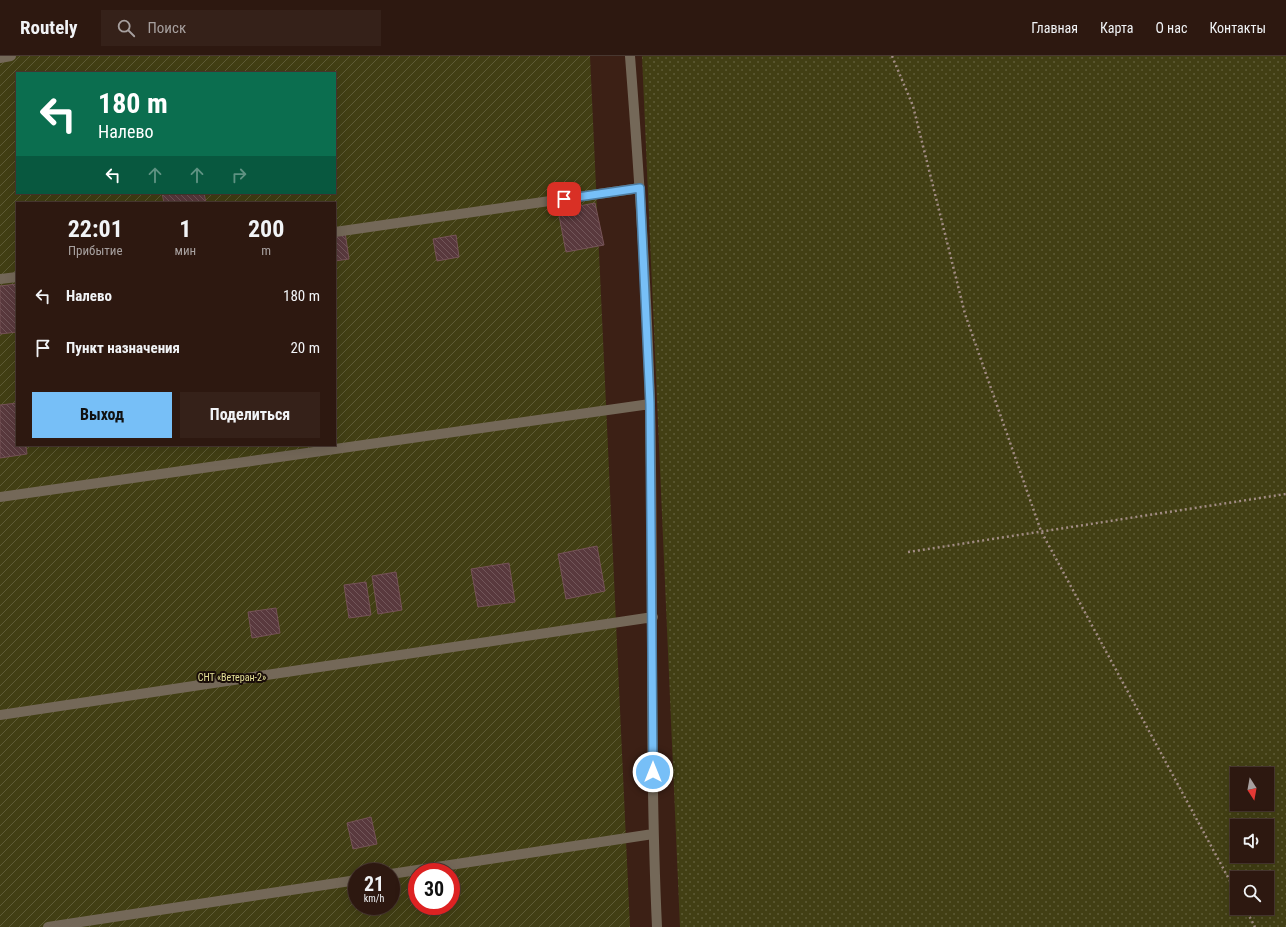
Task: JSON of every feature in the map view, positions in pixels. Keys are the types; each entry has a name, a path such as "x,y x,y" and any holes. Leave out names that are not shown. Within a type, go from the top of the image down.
{"street":[{"path":"0,58 11,56"},
{"path":"630,56 640,188 650,404 653,617 653,834 657,927"},
{"path":"336,232 640,188"},
{"path":"0,279 16,277"},
{"path":"0,497 650,404"},
{"path":"0,715 653,617"},
{"path":"400,873 653,834"},
{"path":"48,927 348,881"}],"path":[{"path":"892,56 913,106 965,314 1041,531 1230,881"},
{"path":"908,552 1286,494"},
{"path":"1249,915 1255,927"}],"green space":[{"name":"СНТ «Ветеран-2»","path":"0,56 590,56 630,927 0,927"},
{"path":"642,56 1286,56 1286,927 680,927"}],"building":[{"path":"162,194 204,194 206,202 164,202"},
{"path":"595,203 604,245 566,252 558,210"},
{"path":"345,232 349,259 336,261 336,233"},
{"path":"456,235 459,257 437,261 433,239"},
{"path":"16,284 16,332 0,334 0,286"},
{"path":"16,403 16,446 26,446 27,454 0,458 0,405"},
{"path":"597,546 605,591 566,599 558,554"},
{"path":"509,563 515,602 478,607 471,569"},
{"path":"396,572 402,610 378,614 372,576"},
{"path":"366,582 371,615 349,618 344,585"},
{"path":"276,608 280,633 252,638 248,612"},
{"path":"371,817 377,844 353,849 347,823"}],"route":[{"path":"564,199 640,188 650,404 653,617 653,772"}]}
